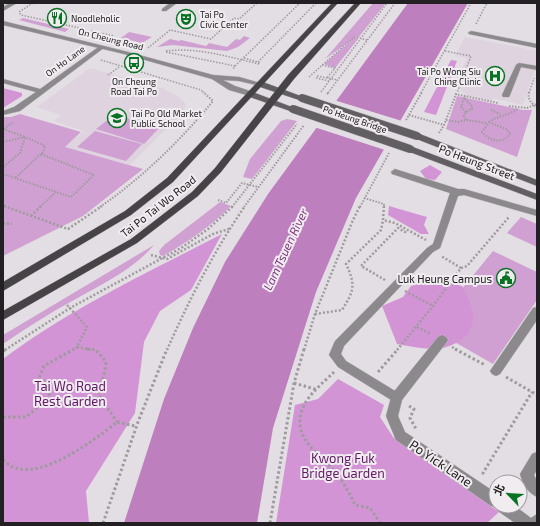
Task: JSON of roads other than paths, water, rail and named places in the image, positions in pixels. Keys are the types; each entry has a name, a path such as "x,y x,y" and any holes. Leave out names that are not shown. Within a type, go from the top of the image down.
{"main road":[{"name":"Tai Po Tai Wo Road","path":"3,287 128,213 170,180 335,3"},
{"name":"Tai Po Tai Wo Road","path":"3,316 134,241 195,194 218,170 303,63 358,3"},
{"name":"On Cheung Road","path":"260,84 302,98"},
{"name":"On Cheung Road","path":"250,94 293,109"},
{"name":"Po Heung Bridge","path":"302,98 417,136"},
{"name":"Po Heung Bridge","path":"293,109 410,149"},
{"name":"Po Heung Street","path":"417,136 537,183"},
{"name":"Po Heung Street","path":"410,149 537,197"}],"street":[{"path":"3,9 14,3"},
{"path":"164,10 174,3"},
{"name":"On Cheung Road","path":"3,23 102,47 213,77 239,79 260,84"},
{"path":"470,34 537,46"},
{"name":"On Ho Lane","path":"3,113 17,109 102,47"},
{"path":"506,95 519,65 537,68"},
{"name":"On Cheung Road","path":"213,77 232,88 250,94"},
{"name":"On Ho Lane","path":"3,81 41,92"},
{"path":"395,172 458,192 464,192 537,213"},
{"path":"396,398 342,364 335,356 339,344 434,248 454,194 458,192"},
{"path":"496,371 537,311"},
{"name":"Po Yick Lane","path":"442,340 396,398 392,416 400,436 488,496"},
{"path":"537,458 527,474 529,482 537,490"},
{"path":"514,514 527,523"}],"water":[{"name":"Lam Tsuen River","path":"408,3 468,3 356,198 316,292 273,428 257,523 124,523 164,399 193,328 225,262 268,194"}],"place":[{"name":"Noodleholic","path":"57,18"},
{"name":"Tai Po Civic Center","path":"186,19"},
{"name":"On Cheung Road Tai Po","path":"134,63"},
{"name":"Tai Po Wong Siu Ching Clinic","path":"495,76"},
{"name":"Tai Po Old Market Public School","path":"117,118"},
{"name":"Luk Heung Campus","path":"506,278"}],"park label":[{"name":"Tai Wo Road Rest Garden","path":"70,394"},
{"name":"Kwong Fuk Bridge Garden","path":"343,466"}]}
